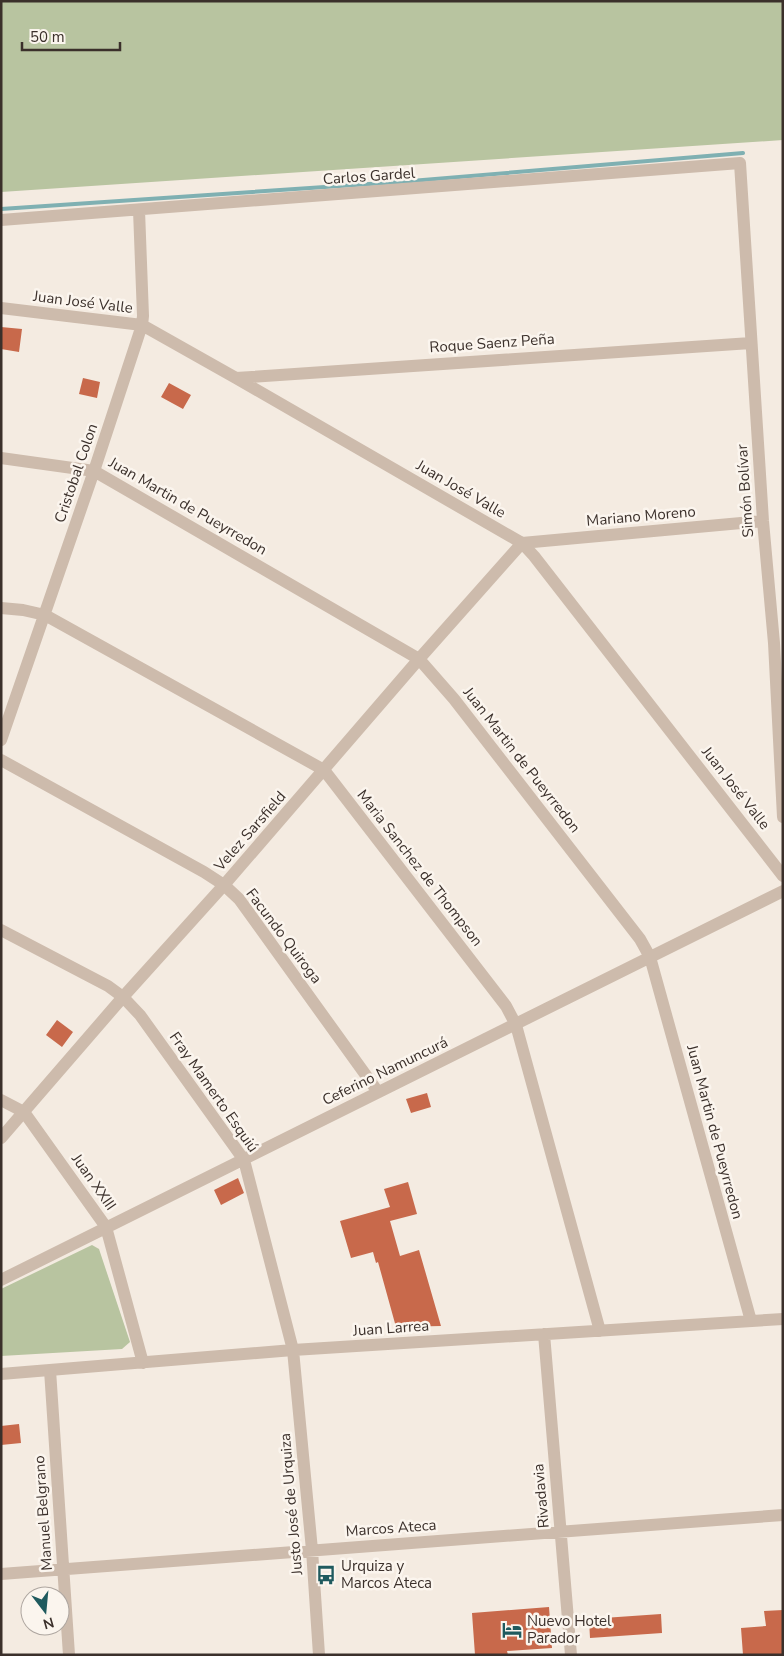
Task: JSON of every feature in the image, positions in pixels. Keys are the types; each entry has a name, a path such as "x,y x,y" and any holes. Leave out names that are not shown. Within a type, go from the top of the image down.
{"street":[{"name":"Carlos Gardel","path":"1,220 740,163"},
{"name":"Simón Bolívar","path":"740,163 774,643 783,817"},
{"name":"Cristobal Colon","path":"1,740 94,471 142,325 139,210"},
{"name":"Juan José Valle","path":"1,308 142,325 522,544 534,556 782,871"},
{"name":"Roque Saenz Peña","path":"236,378 752,343"},
{"name":"Juan Martin de Pueyrredon","path":"1,458 94,471 419,659 454,699 640,939 650,958 751,1322"},
{"name":"Mariano Moreno","path":"522,544 764,522"},
{"name":"Velez Sarsfield","path":"1,1138 123,997 224,885 419,659 522,544"},
{"name":"Maria Sanchez de Thompson","path":"1,608 45,615 324,770 506,1006 516,1025 600,1331"},
{"name":"Facundo Quiroga","path":"1,760 204,872 224,885 239,899 378,1092"},
{"name":"Ceferino Namuncurá","path":"1,1280 783,891"},
{"name":"Fray Mamerto Esquiú","path":"1,930 108,986 123,997 140,1015 244,1160 293,1350"},
{"name":"Juan XXIII","path":"1,1100 24,1112 106,1227 143,1362"},
{"name":"Juan Larrea","path":"1,1374 293,1350 783,1319"},
{"name":"Rivadavia","path":"544,1334 570,1655"},
{"name":"Justo José de Urquiza","path":"293,1350 312,1550 319,1655"},
{"name":"Manuel Belgrano","path":"50,1370 69,1655"},
{"name":"Marcos Ateca","path":"1,1574 783,1515"}],"green space":[{"path":"1,1 783,1 783,140 1,192"},
{"path":"92,1245 99,1249 130,1342 122,1349 1,1356 1,1289"}],"building":[{"path":"1,327 22,329 19,352 1,349"},
{"path":"83,378 100,382 97,398 79,394"},
{"path":"169,383 191,395 183,409 161,397"},
{"path":"57,1020 73,1032 62,1047 46,1035"},
{"path":"427,1093 431,1107 411,1113 406,1099"},
{"path":"238,1178 244,1193 221,1205 214,1190"},
{"path":"408,1182 417,1214 390,1221 400,1256 419,1250 441,1326 396,1327 378,1262 376,1263 373,1252 351,1258 340,1221 390,1207 384,1189"},
{"path":"19,1424 21,1443 1,1445 1,1426"},
{"name":"Nuevo Hotel Parador","path":"549,1607 552,1648 507,1651 508,1655 475,1655 472,1613"},
{"path":"783,1610 783,1655 743,1655 741,1628 766,1626 764,1611"},
{"path":"661,1614 662,1633 590,1638 589,1619"}],"waterway":[{"path":"1,209 399,182 743,153"}],"place":[{"name":"Urquiza y Marcos Ateca","path":"326,1575"},
{"name":"Nuevo Hotel Parador","path":"512,1630"}]}
